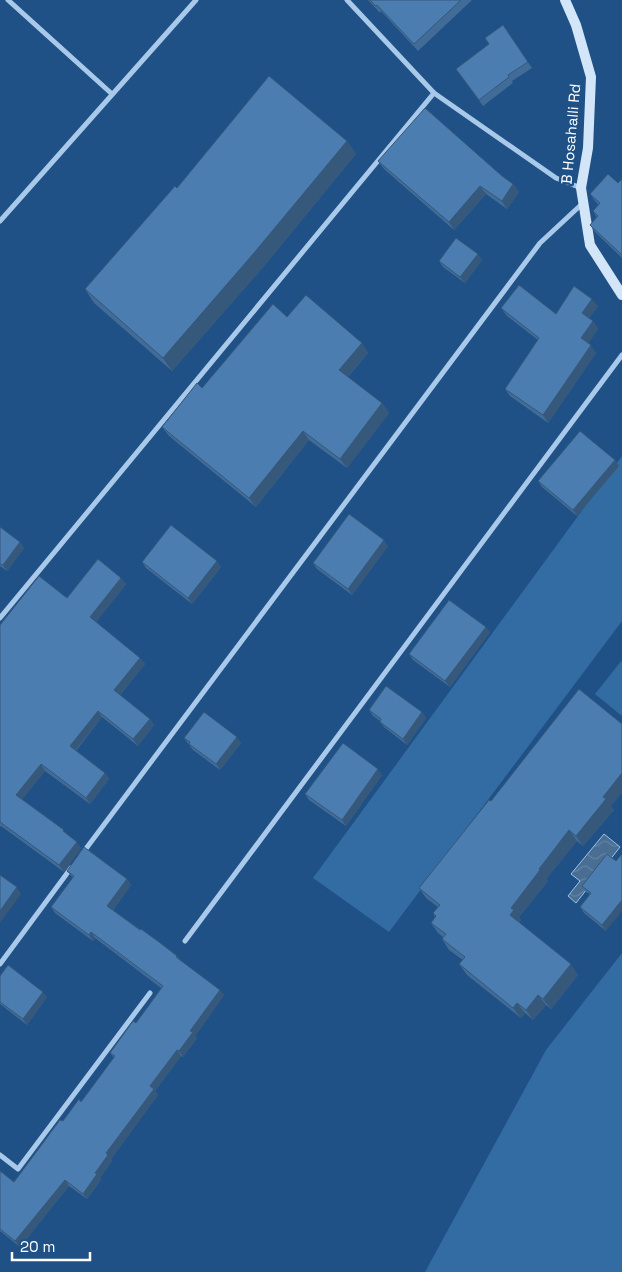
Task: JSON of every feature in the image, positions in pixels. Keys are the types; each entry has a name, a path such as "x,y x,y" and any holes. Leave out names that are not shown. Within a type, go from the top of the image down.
{"street":[{"path":"8,0 112,94"},
{"path":"0,220 196,0"},
{"path":"347,0 434,93 556,178 581,188"},
{"name":"B Hosahalli Rd","path":"565,0 576,25 591,77 588,148 581,188 590,245 622,296"},
{"path":"0,618 434,93"},
{"path":"0,964 540,243 583,203"},
{"path":"185,941 622,355"},
{"path":"0,1155 18,1169 150,993"}],"shaded area":[{"path":"622,456 622,621 389,932 313,878"},
{"path":"622,660 622,716 595,694"},
{"path":"622,953 622,1272 425,1272 546,1050"}],"water":[{"path":"604,834 620,847 576,903 568,896 580,881 571,874"}],"building":[{"path":"370,0 461,0 414,44"},
{"path":"503,25 528,62 508,75 509,77 479,100 456,69 489,44 485,38"},
{"path":"269,76 347,141 254,253 163,358 85,289 175,186 177,188"},
{"path":"425,108 513,184 502,201 480,186 449,222 378,161"},
{"path":"608,174 618,183 622,179 622,255 590,225 598,216 593,211 600,203 590,194"},
{"path":"456,238 478,254 460,277 439,261"},
{"path":"519,285 556,314 574,286 592,299 582,313 593,321 581,338 591,345 543,415 505,389 539,338 501,308"},
{"path":"306,295 362,343 339,370 382,403 340,459 303,431 249,498 162,427 197,383 202,388 273,304 287,317"},
{"path":"580,431 615,460 573,510 538,481"},
{"path":"349,514 384,540 348,589 313,563"},
{"path":"171,525 217,561 188,598 142,562"},
{"path":"0,527 20,542 3,565 0,564"},
{"path":"98,559 121,578 90,617 140,658 114,690 150,719 133,739 98,711 70,746 105,773 86,798 41,764 16,795 64,830 77,842 59,865 0,822 0,625 39,576 67,598"},
{"path":"449,600 486,627 445,681 409,654"},
{"path":"386,686 422,712 403,739 380,722 381,719 369,710"},
{"path":"579,689 622,724 622,773 603,797 606,799 576,836 569,830 511,908 514,910 510,915 571,964 543,999 538,995 526,1010 517,1003 513,1008 459,964 465,957 442,939 446,934 431,923 436,916 433,913 440,905 419,888 489,800 491,801"},
{"path":"204,712 237,737 216,764 189,744 190,742 184,738"},
{"path":"343,743 378,769 342,820 305,794"},
{"path":"84,847 127,879 107,906 159,942 220,990 190,1031 193,1032 150,1086 154,1089 106,1153 108,1155 83,1194 65,1180 15,1241 0,1229 0,1171 14,1182 60,1120 63,1121 79,1099 81,1102 115,1056 110,1053 133,1021 136,1023 163,986 91,932 89,935 51,907 74,876 67,871"},
{"path":"607,854 616,861 622,854 622,900 602,925 580,907 591,893 582,886"},
{"path":"0,875 17,887 0,911"},
{"path":"8,965 43,992 23,1019 0,1002 0,976"}]}
